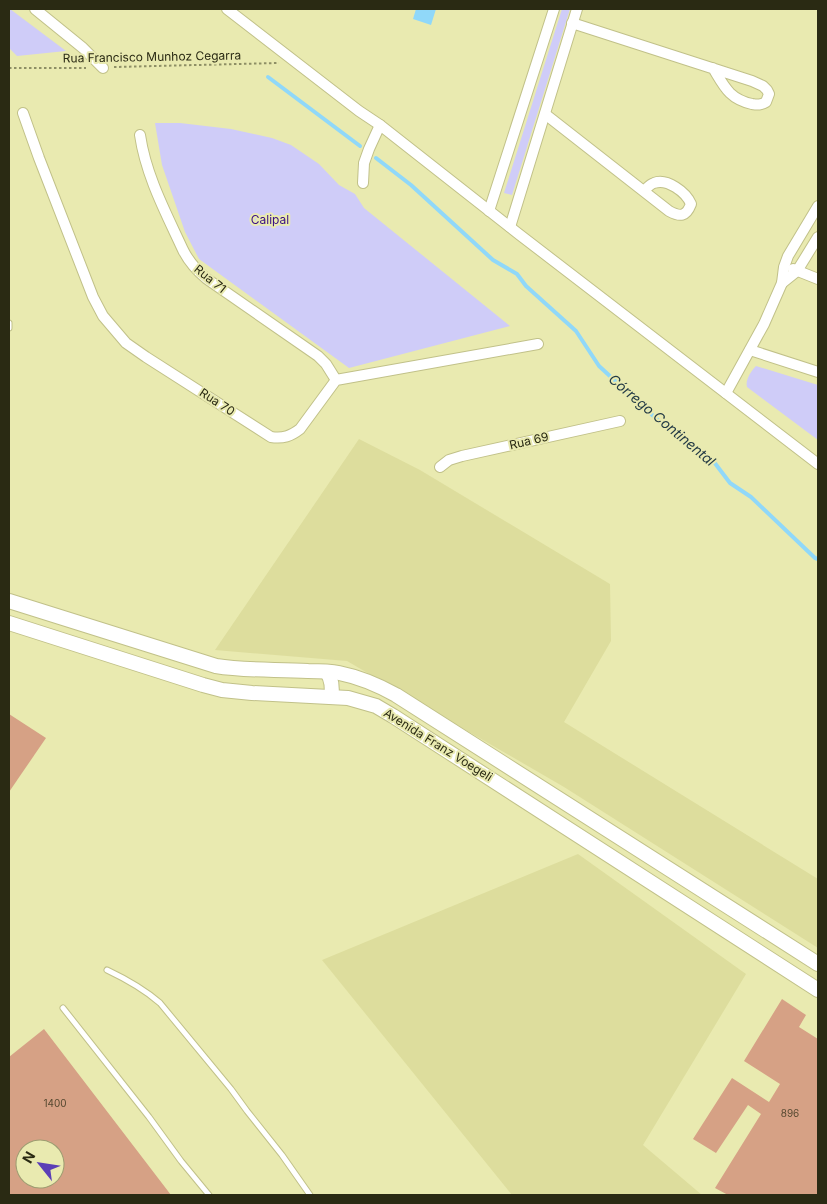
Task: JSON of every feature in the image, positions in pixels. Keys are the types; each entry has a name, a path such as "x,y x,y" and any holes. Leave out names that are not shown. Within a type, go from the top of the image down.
{"main road":[{"name":"Avenida Franz Voegeli","path":"9,602 216,666 234,669 337,672 354,676 396,694 818,964"},
{"name":"Avenida Franz Voegeli","path":"9,623 222,690 348,698 376,706 818,990"},
{"path":"116,657 122,652 135,647 167,652"},
{"path":"327,672 332,683 331,697"},
{"path":"348,698 354,676"}],"street":[{"path":"35,9 83,48 103,68"},
{"path":"227,9 818,464"},
{"path":"489,211 554,9"},
{"path":"510,227 576,9"},
{"path":"572,23 713,68 752,81 767,90 769,94 766,102 758,105 743,102 734,97 729,93 713,68"},
{"name":"Rua 70","path":"23,113 93,297 103,316 126,342 146,357 271,437 279,438 294,434 300,430 336,380"},
{"path":"545,114 644,191"},
{"path":"363,183 364,163 368,149 380,125"},
{"name":"Rua 71","path":"140,135 142,154 148,169 183,250 196,270 318,356 326,364 336,380"},
{"path":"726,393 764,324 782,282 784,267 791,251 818,206"},
{"path":"782,282 797,271 818,237"},
{"path":"784,267 818,279"},
{"path":"336,380 538,344"},
{"path":"750,350 818,372"},
{"name":"Rua 69","path":"440,468 449,460 462,456 620,421"}],"lane":[{"path":"9,323 9,328"},
{"path":"107,970 142,989 160,1003 231,1089 310,1195"},
{"path":"63,1008 209,1195"}],"path":[{"name":"Rua Francisco Munhoz Cegarra","path":"9,68 103,68 296,62"}],"shaded area":[{"path":"416,9 436,9 431,25 413,19"},
{"path":"359,439 420,470 610,584 611,641 564,722 818,879 818,948 564,787 347,661 215,650"},
{"path":"578,854 746,974 643,1145 702,1195 512,1195 322,960"}],"green space":[{"path":"9,9 66,51 17,56 9,48"},
{"path":"562,9 570,9 512,195 504,193"},
{"name":"Calipal","path":"155,123 180,123 231,129 272,138 291,145 319,164 339,185 355,194 364,208 510,326 349,368 199,259 185,232 162,165"},
{"path":"756,366 818,385 818,440 747,387 750,373"}],"building":[{"path":"9,714 46,738 9,792"},
{"path":"782,999 806,1015 799,1027 818,1039 818,1195 728,1195 715,1188 761,1114 748,1105 716,1153 693,1139 732,1078 769,1102 780,1084 744,1061"},
{"path":"44,1029 171,1195 9,1195 9,1057"}],"waterway":[{"name":"Córrego Continental","path":"268,77 360,146"},
{"name":"Córrego Continental","path":"376,158 411,185 493,260 517,274 526,286 576,331 599,366 661,423 714,462 730,483 751,497 818,559"}]}
